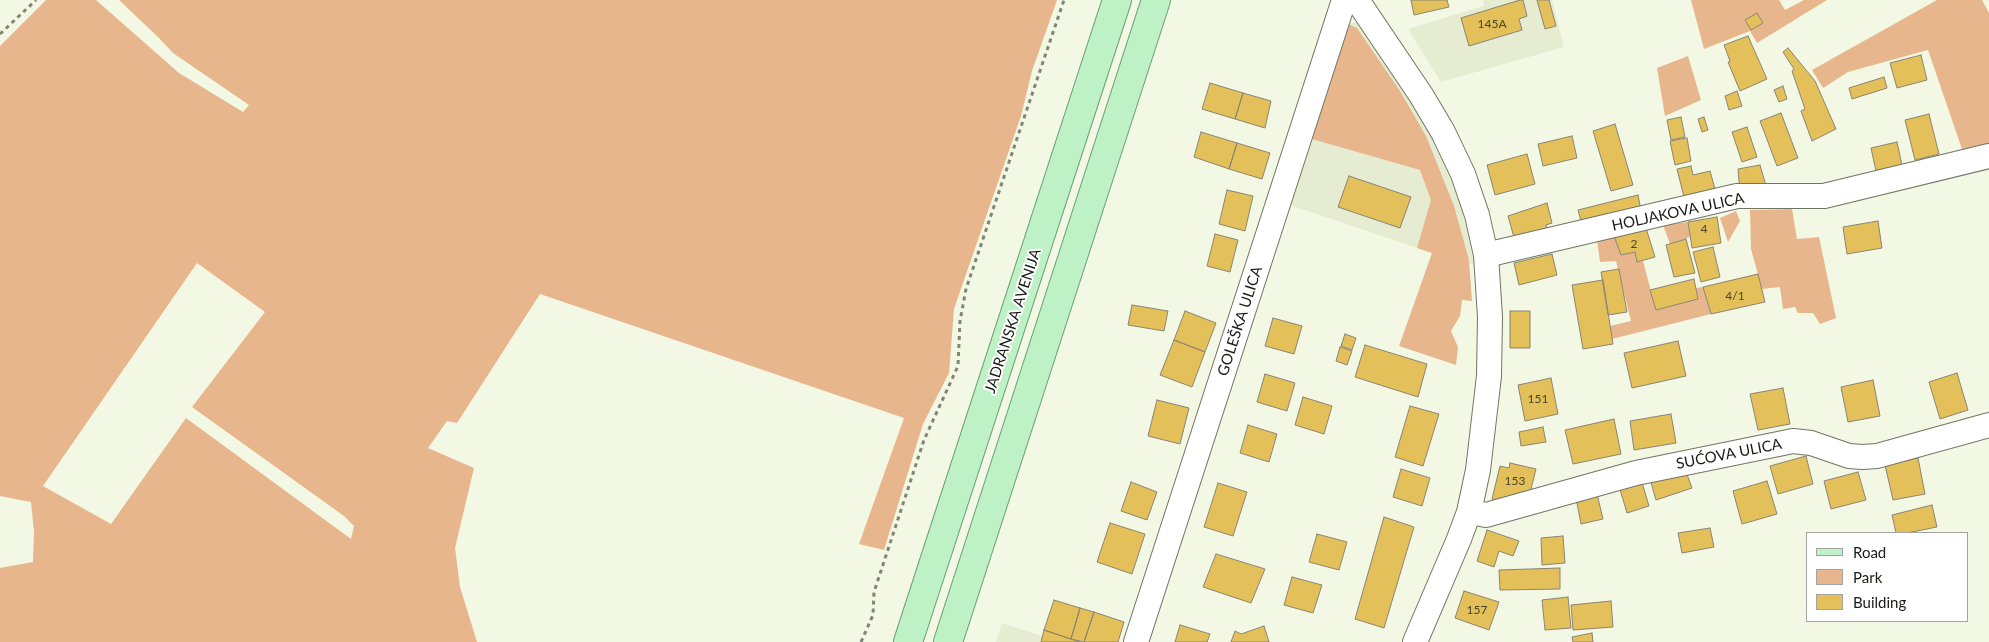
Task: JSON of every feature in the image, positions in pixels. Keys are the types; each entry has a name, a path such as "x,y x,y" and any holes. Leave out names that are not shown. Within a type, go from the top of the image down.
{"main road":[{"name":"JADRANSKA AVENIJA","path":"908,642 1117,0"},
{"path":"948,642 1156,0"}],"street":[{"name":"GOLEŠKA ULICA","path":"1136,642 1344,0"},
{"path":"1357,0 1421,95 1443,132 1463,174 1477,215 1486,255 1490,317 1489,376 1478,470 1469,512 1459,540 1415,642"},
{"name":"HOLJAKOVA ULICA","path":"1486,255 1737,196 1824,196 1989,156"},
{"name":"SUĆOVA ULICA","path":"1469,512 1486,515 1636,473 1794,441 1811,443 1848,456 1870,456 1989,425"}],"path":[{"path":"0,34 36,0"},
{"path":"861,642 873,615 874,592 924,440 958,366 960,321 966,289 1064,0"}],"shaded area":[{"path":"1483,0 1552,0 1564,47 1441,82 1408,29 1484,6"},
{"path":"1356,22 1361,24 1397,76 1441,153 1460,201 1475,265 1432,253 1290,205 1341,34 1348,24"},
{"path":"1002,623 1060,642 996,642"}],"green space":[{"path":"46,0 96,0 179,73 243,112 249,105 173,53 119,0 1057,0 1032,71 1021,116 954,309 949,373 923,424 884,550 859,544 904,418 540,294 457,423 447,421 428,448 474,468 455,548 460,587 477,642 0,642 0,568 33,562 34,532 31,502 0,496 0,46","holes":["197,263 265,312 192,407 344,516 354,526 351,539 186,418 111,524 43,486"]},
{"path":"1691,0 1779,0 1785,10 1804,0 1827,0 1757,43 1750,31 1704,49"},
{"path":"1937,0 1982,0 1989,13 1989,147 1964,155 1928,50 1848,72 1823,88 1812,70"},
{"path":"1348,24 1357,28 1400,91 1426,136 1454,206 1469,260 1472,301 1462,300 1460,316 1451,331 1458,347 1456,365 1399,346 1432,253 1417,248 1431,200 1420,170 1312,139 1341,34"},
{"path":"1688,56 1701,100 1665,116 1657,68"},
{"path":"1792,209 1797,239 1819,237 1836,318 1820,324 1813,313 1798,313 1795,307 1783,309 1780,287 1762,289 1751,249 1750,210"},
{"path":"1736,211 1740,221 1728,242 1720,218"},
{"path":"1688,222 1690,237 1670,244 1663,225"},
{"path":"1614,236 1621,255 1635,252 1637,262 1643,261 1656,310 1698,299 1696,288 1703,287 1711,314 1612,339 1610,326 1631,321 1616,261 1600,262 1597,240"}],"building":[{"path":"1411,0 1447,0 1449,7 1414,15"},
{"path":"1523,0 1527,16 1519,19 1522,30 1469,46 1461,18"},
{"path":"1537,0 1549,0 1556,26 1545,29"},
{"path":"1757,13 1763,23 1751,30 1745,20"},
{"path":"1748,36 1767,79 1740,91 1728,62 1730,61 1724,45"},
{"path":"1788,48 1815,81 1836,129 1812,141 1801,111 1805,109 1792,71 1794,69 1783,52"},
{"path":"1921,55 1927,80 1897,88 1890,63"},
{"path":"1884,77 1887,88 1852,99 1849,88"},
{"path":"1210,83 1243,93 1235,119 1202,109"},
{"path":"1783,86 1787,99 1779,102 1774,90"},
{"path":"1737,91 1742,106 1729,110 1725,96"},
{"path":"1243,93 1271,101 1265,128 1235,119"},
{"path":"1781,113 1798,158 1777,166 1760,121"},
{"path":"1929,114 1939,154 1915,160 1905,120"},
{"path":"1681,117 1685,137 1671,140 1667,120"},
{"path":"1704,117 1708,130 1702,132 1698,119"},
{"path":"1615,124 1633,185 1611,191 1593,131"},
{"path":"1747,127 1757,157 1742,162 1732,132"},
{"path":"1201,132 1237,143 1229,169 1194,157"},
{"path":"1572,136 1577,158 1543,166 1538,144"},
{"path":"1687,138 1691,161 1675,165 1670,141"},
{"path":"1897,142 1902,165 1876,171 1871,148"},
{"path":"1237,143 1270,153 1262,179 1229,169"},
{"path":"1527,154 1535,184 1495,195 1487,165"},
{"path":"1760,165 1767,189 1740,193 1738,169"},
{"path":"1691,166 1693,175 1710,171 1715,189 1684,197 1677,169"},
{"path":"1349,176 1411,197 1400,228 1338,207"},
{"path":"1227,190 1253,196 1245,231 1219,224"},
{"path":"1638,195 1641,210 1582,225 1578,210"},
{"path":"1547,203 1552,223 1546,225 1548,232 1515,241 1508,216"},
{"path":"1717,217 1721,243 1692,248 1688,222"},
{"path":"1878,221 1882,248 1847,254 1843,227"},
{"path":"1646,228 1655,257 1637,262 1635,252 1621,255 1614,236"},
{"path":"1215,234 1238,240 1230,272 1207,266"},
{"path":"1686,239 1695,273 1674,277 1666,245"},
{"path":"1713,247 1720,277 1701,282 1693,252"},
{"path":"1552,254 1557,275 1519,285 1514,263"},
{"path":"1619,269 1627,312 1608,315 1601,272"},
{"path":"1758,274 1765,302 1711,314 1703,287"},
{"path":"1694,279 1698,299 1656,310 1650,290"},
{"path":"1603,280 1613,344 1583,349 1572,285"},
{"path":"1132,305 1168,311 1164,331 1128,325"},
{"path":"1185,311 1216,323 1205,352 1174,340"},
{"path":"1510,311 1530,311 1530,348 1510,348"},
{"path":"1273,318 1302,326 1294,354 1265,346"},
{"path":"1345,334 1356,338 1352,350 1341,346"},
{"path":"1174,340 1205,352 1192,387 1160,375"},
{"path":"1678,341 1686,376 1632,388 1624,353"},
{"path":"1365,345 1427,364 1418,397 1355,377"},
{"path":"1340,347 1352,351 1347,365 1336,361"},
{"path":"1957,373 1968,410 1940,419 1929,382"},
{"path":"1265,374 1295,383 1287,411 1257,402"},
{"path":"1551,378 1558,414 1525,421 1518,385"},
{"path":"1873,380 1880,416 1848,422 1841,387"},
{"path":"1783,388 1790,424 1758,430 1750,394"},
{"path":"1303,397 1332,406 1324,434 1295,425"},
{"path":"1157,400 1189,408 1180,444 1148,436"},
{"path":"1410,406 1439,414 1423,466 1395,457"},
{"path":"1671,414 1676,443 1634,450 1630,421"},
{"path":"1614,419 1621,454 1573,464 1565,430"},
{"path":"1248,425 1277,434 1269,462 1240,453"},
{"path":"1543,427 1546,442 1521,446 1519,432"},
{"path":"1806,456 1813,484 1778,494 1770,466"},
{"path":"1918,458 1925,494 1893,500 1885,465"},
{"path":"1510,463 1536,469 1530,493 1507,502 1492,499 1500,466 1509,468"},
{"path":"1401,469 1430,478 1422,506 1393,497"},
{"path":"1685,469 1692,488 1656,500 1650,479"},
{"path":"1858,472 1866,500 1831,509 1824,481"},
{"path":"1641,479 1649,506 1627,513 1619,486"},
{"path":"1767,481 1777,514 1742,524 1733,491"},
{"path":"1131,482 1157,492 1147,520 1121,511"},
{"path":"1218,483 1247,492 1233,536 1204,527"},
{"path":"1597,494 1603,519 1581,524 1576,498"},
{"path":"1932,505 1937,527 1912,532 1896,532 1892,515"},
{"path":"1384,517 1414,527 1384,628 1355,619"},
{"path":"1110,523 1145,534 1132,574 1097,562"},
{"path":"1710,528 1714,547 1682,553 1678,533"},
{"path":"1487,530 1519,541 1513,556 1499,551 1494,567 1477,561"},
{"path":"1317,534 1347,542 1339,570 1309,562"},
{"path":"1563,536 1565,563 1542,565 1541,538"},
{"path":"1216,554 1265,569 1251,603 1203,587"},
{"path":"1560,568 1560,589 1500,590 1499,570"},
{"path":"1292,577 1322,585 1313,613 1284,605"},
{"path":"1464,591 1499,602 1489,630 1455,618"},
{"path":"1568,597 1571,628 1545,630 1542,600"},
{"path":"1054,600 1080,608 1071,639 1044,630"},
{"path":"1611,601 1613,627 1573,630 1571,605"},
{"path":"1080,608 1094,612 1084,642 1071,639"},
{"path":"1094,612 1124,622 1118,642 1084,642"},
{"path":"1180,625 1210,634 1207,642 1175,642"},
{"path":"1264,626 1269,642 1231,642 1235,631 1241,634"},
{"path":"1044,630 1080,642 1041,642"},
{"path":"1592,633 1593,642 1573,642 1572,637"}]}
